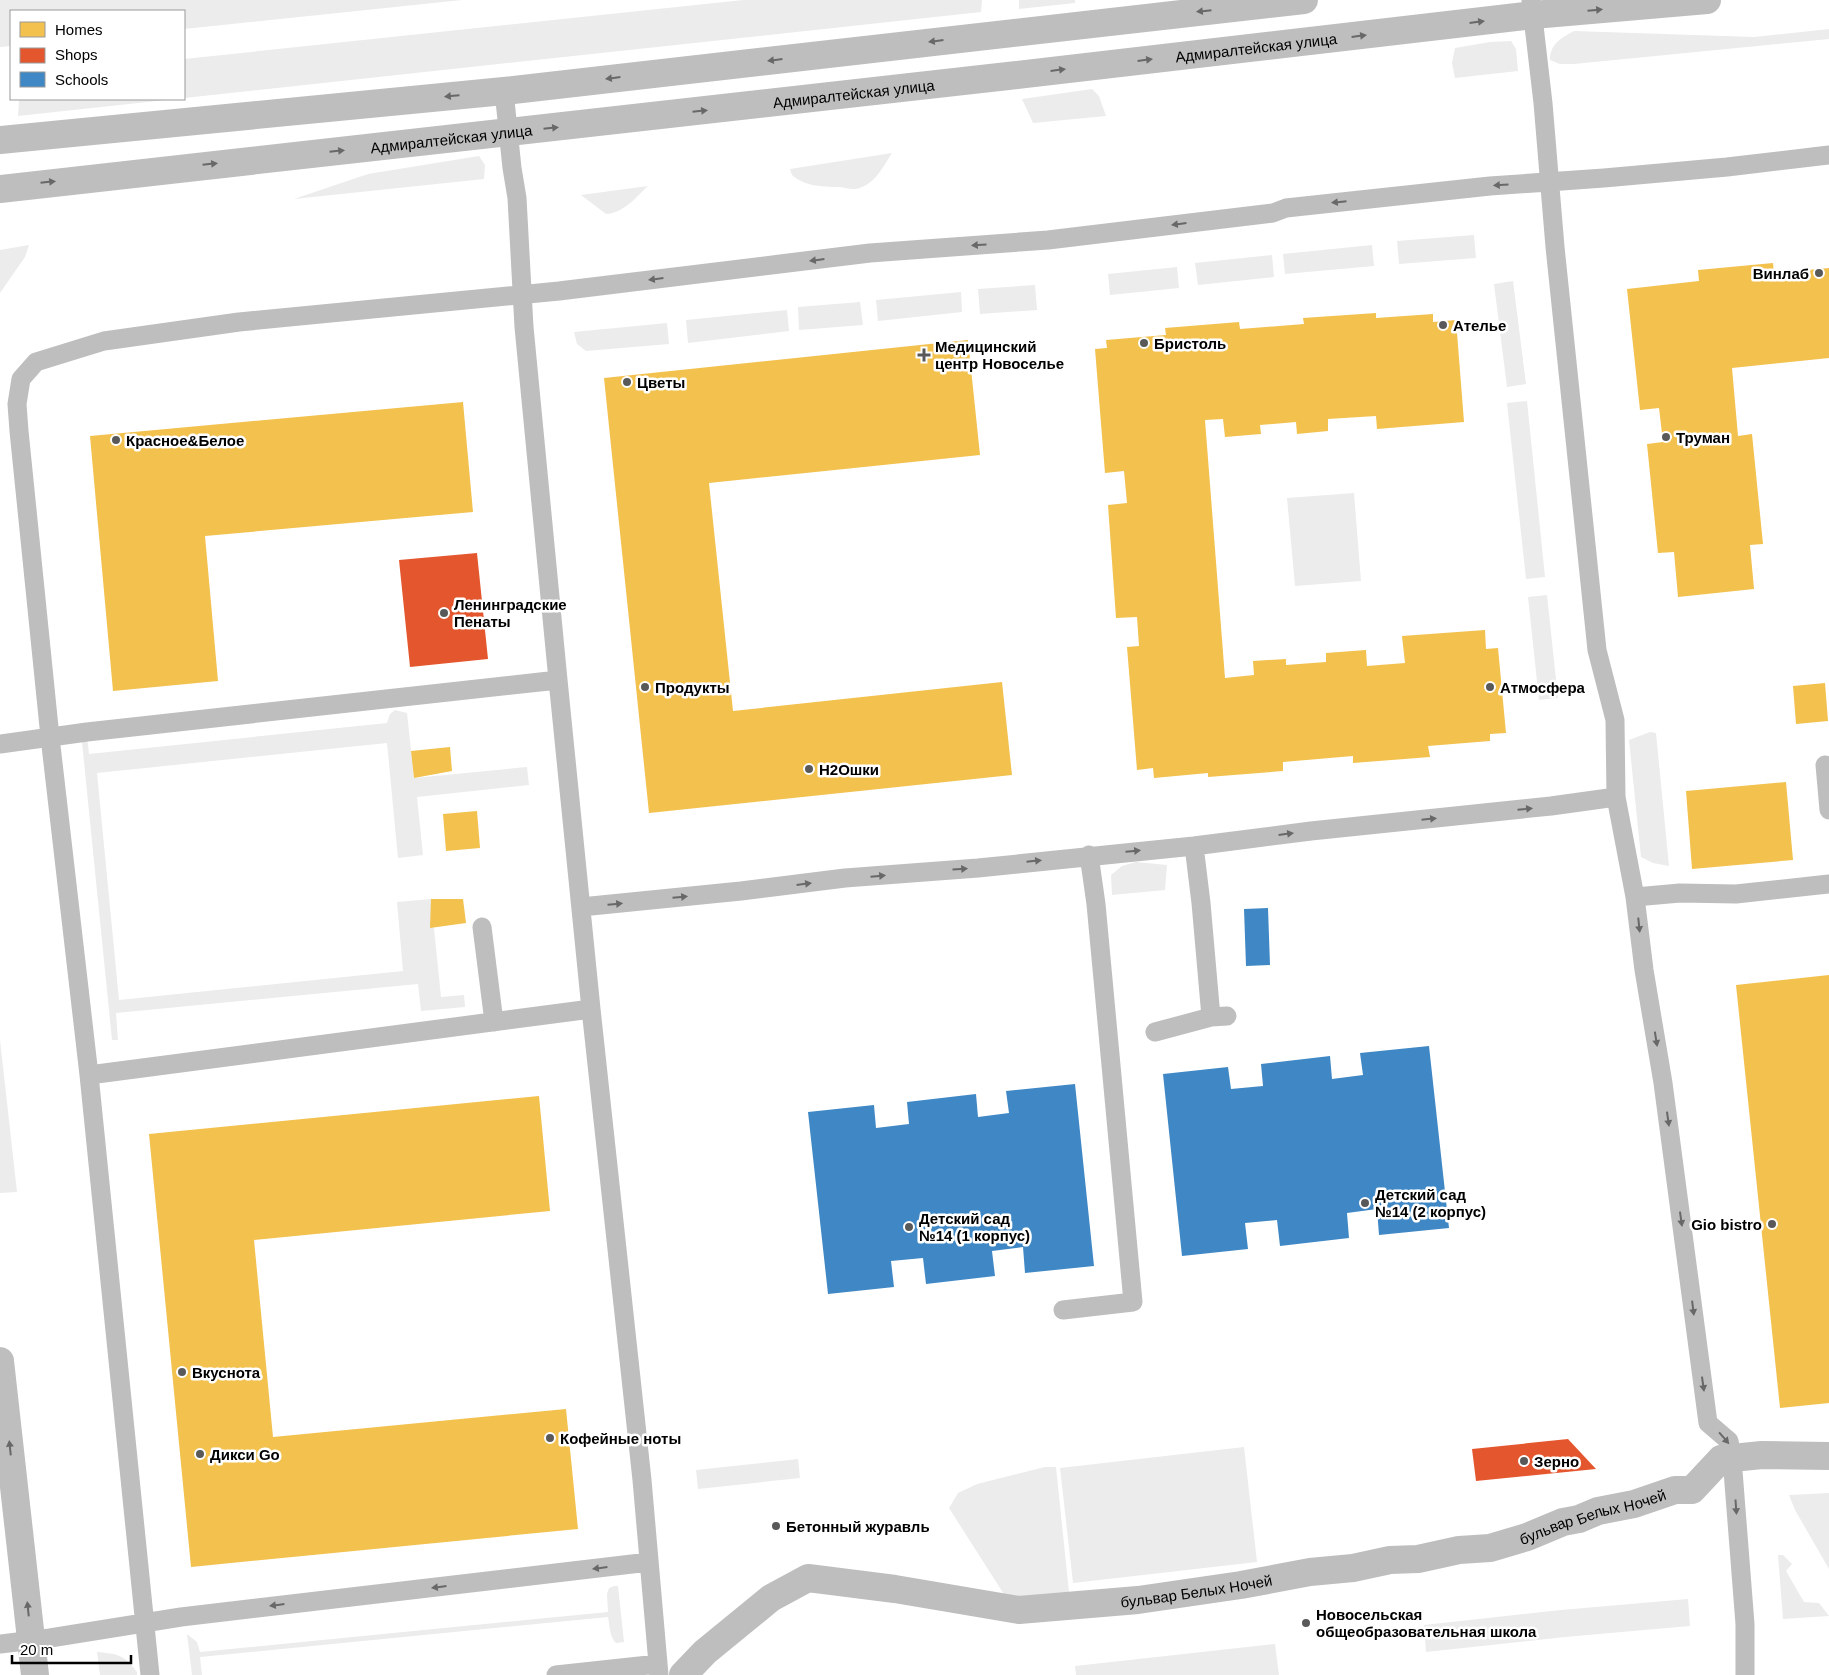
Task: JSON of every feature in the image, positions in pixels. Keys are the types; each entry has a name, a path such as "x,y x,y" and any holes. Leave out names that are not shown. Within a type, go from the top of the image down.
{"street":[{"path":"0,140 504,91 1304,0"},
{"name":"Адмиралтейская улица","path":"0,189 212,164 509,133 1532,8 1707,0"},
{"path":"0,1362 35,1675"},
{"name":"бульвар Белых Ночей","path":"683,1675 705,1652 771,1598 808,1578 895,1589 1019,1610 1184,1594 1310,1572 1353,1568 1390,1560 1418,1559 1460,1550 1490,1548 1527,1537 1563,1522 1579,1519 1598,1511 1634,1504 1675,1490 1692,1490 1732,1458 1762,1455 1829,1456"}],"lane":[{"path":"1532,8 1597,650 1615,720 1616,797 1635,897 1644,970 1663,1084 1708,1423 1729,1441 1732,1458 1745,1624 1745,1675"},
{"path":"504,91 516,198 521,294 558,680 591,1009 642,1480 659,1670 556,1675"},
{"path":"150,1675 89,1075 50,737 17,404 21,379 36,362 63,352 114,340 239,322 521,294 870,253 1048,240 1272,213 1286,208 1490,186 1727,167 1829,155"},
{"path":"0,744 558,680"},
{"path":"1825,764 1829,810"},
{"path":"581,907 845,878 978,868 1089,855 1194,846 1616,797"},
{"path":"1155,1032 1219,1017 1194,846"},
{"path":"1063,1310 1133,1302 1096,904 1089,855"},
{"path":"1635,897 1680,893 1736,894 1829,884"},
{"path":"482,927 494,1022"},
{"path":"89,1075 591,1009"},
{"path":"0,1644 181,1617 649,1562"}],"shaded area":[{"path":"0,0 462,0 185,29 185,10 10,10 10,46 0,47"},
{"path":"743,0 982,0 981,12 185,98 185,59"},
{"path":"1019,0 1075,0 1075,3 1019,9"},
{"path":"1829,29 1829,39 1574,64 1560,64 1550,60 1550,54 1554,46 1574,31 1754,37"},
{"path":"1511,41 1516,49 1518,71 1455,78 1452,63 1455,48 1490,42"},
{"path":"1092,89 1099,96 1106,116 1033,123 1022,99"},
{"path":"19,100 166,100 18,116"},
{"path":"892,153 876,177 867,185 856,189 808,184 792,175 790,169"},
{"path":"479,156 485,165 484,179 294,199 368,174"},
{"path":"648,186 624,208 606,214 581,195"},
{"path":"1474,235 1476,258 1399,264 1397,241"},
{"path":"29,245 25,257 0,293 0,250"},
{"path":"1372,245 1374,266 1285,274 1283,254"},
{"path":"1272,255 1274,277 1198,285 1195,263"},
{"path":"1177,267 1179,288 1110,295 1108,274"},
{"path":"1513,281 1526,384 1507,387 1494,284"},
{"path":"1035,285 1037,310 980,314 978,289"},
{"path":"961,292 962,312 878,321 876,300"},
{"path":"860,302 863,325 799,330 798,307"},
{"path":"787,310 789,331 688,343 686,320"},
{"path":"667,323 669,344 586,351 577,344 574,332"},
{"path":"1527,401 1545,577 1526,579 1507,403"},
{"path":"1354,493 1361,581 1295,586 1287,498"},
{"path":"1547,595 1558,698 1539,700 1528,597"},
{"path":"395,710 407,713 414,778 527,767 529,785 417,797 423,855 398,858 387,743 97,773 119,1000 403,971 397,902 431,899 441,997 464,995 465,1007 421,1011 418,984 116,1013 118,1040 112,1040 82,742 87,735 89,754 387,723 390,714"},
{"path":"1650,732 1656,733 1669,866 1653,863 1641,857 1629,740"},
{"path":"1136,862 1167,865 1165,890 1112,895 1111,875 1122,866"},
{"path":"0,1040 17,1192 0,1193"},
{"path":"1244,1447 1257,1562 1073,1583 1060,1468"},
{"path":"798,1459 800,1478 698,1489 696,1470"},
{"path":"1045,1467 1056,1467 1069,1592 1007,1599 949,1508 958,1493 977,1484"},
{"path":"1829,1493 1829,1569 1795,1510 1789,1495"},
{"path":"1778,1555 1783,1555 1792,1564 1786,1571 1804,1602 1819,1603 1829,1616 1783,1619"},
{"path":"618,1586 624,1642 616,1643 614,1640 608,1617 200,1657 202,1675 192,1675 187,1634 197,1642 200,1652 608,1612 607,1594 609,1588"},
{"path":"1688,1599 1690,1626 1426,1652 1424,1625 1561,1610"},
{"path":"1275,1644 1279,1675 1076,1675 1075,1666"},
{"path":"97,1652 120,1656 132,1666 137,1675 100,1675"}],"building: Homes":[{"path":"1773,263 1774,273 1829,268 1829,358 1732,368 1738,436 1752,434 1763,544 1750,545 1754,589 1678,597 1674,552 1658,553 1647,444 1663,442 1659,408 1640,410 1627,289 1699,281 1698,270"},
{"path":"1376,313 1376,318 1433,314 1433,322 1456,320 1464,422 1377,429 1376,416 1328,419 1328,431 1297,434 1296,422 1260,425 1261,434 1225,437 1223,419 1205,420 1225,678 1254,675 1253,661 1286,659 1286,665 1326,662 1326,653 1366,650 1367,666 1405,663 1402,636 1485,630 1486,649 1498,648 1506,733 1490,734 1490,741 1428,746 1430,757 1353,763 1353,756 1283,762 1283,771 1208,777 1208,773 1154,778 1153,768 1137,770 1127,647 1139,646 1137,617 1116,618 1108,505 1127,503 1124,471 1105,473 1095,349 1107,348 1106,340 1166,335 1165,328 1239,322 1240,329 1304,324 1303,318"},
{"path":"968,340 980,455 709,483 733,711 1002,682 1012,775 649,813 604,378"},
{"path":"463,402 473,512 205,536 218,681 113,691 90,436"},
{"path":"1825,683 1828,721 1796,724 1793,686"},
{"path":"450,747 452,771 414,778 411,751"},
{"path":"1786,782 1793,860 1692,869 1686,791"},
{"path":"477,811 480,848 446,851 443,814"},
{"path":"431,899 463,899 466,923 430,928"},
{"path":"1829,975 1829,1403 1780,1408 1736,985"},
{"path":"539,1096 550,1211 254,1240 273,1437 566,1409 578,1529 191,1567 149,1134"}],"building: Shops":[{"name":"Ленинградские Пенаты","path":"477,553 488,659 410,667 399,560"},
{"path":"1568,1439 1596,1469 1476,1481 1472,1449"}],"building: Schools":[{"path":"1268,908 1270,965 1246,966 1244,909"},
{"path":"1429,1046 1449,1228 1379,1235 1377,1209 1347,1213 1349,1238 1280,1246 1277,1220 1245,1223 1248,1249 1182,1256 1163,1074 1228,1067 1231,1089 1263,1086 1261,1064 1330,1056 1332,1079 1363,1075 1360,1053"},
{"path":"1075,1084 1094,1266 1025,1273 1023,1247 992,1251 995,1276 926,1284 923,1258 891,1261 894,1287 828,1294 808,1112 874,1105 876,1128 909,1124 907,1102 976,1094 978,1117 1009,1113 1006,1091"}],"place":[{"name":"Винлаб","path":"1819,273"},
{"name":"Ателье","path":"1443,325"},
{"name":"Бристоль","path":"1144,343"},
{"name":"Медицинский центр Новоселье","path":"924,355"},
{"name":"Цветы","path":"627,382"},
{"name":"Труман","path":"1666,437"},
{"name":"Красное&Белое","path":"116,440"},
{"name":"Ленинградские Пенаты","path":"444,613"},
{"name":"Продукты","path":"645,687"},
{"name":"Атмосфера","path":"1490,687"},
{"name":"H2Oшки","path":"809,769"},
{"name":"Детский сад №14 (2 корпус)","path":"1365,1203"},
{"name":"Gio bistro","path":"1772,1224"},
{"name":"Детский сад №14 (1 корпус)","path":"909,1227"},
{"name":"Вкуснота","path":"182,1372"},
{"name":"Кофейные ноты","path":"550,1438"},
{"name":"Дикси Go","path":"200,1454"},
{"name":"Зерно","path":"1524,1461"},
{"name":"Бетонный журавль","path":"776,1526"},
{"name":"Новосельская общеобразовательная школа","path":"1306,1623"}]}
